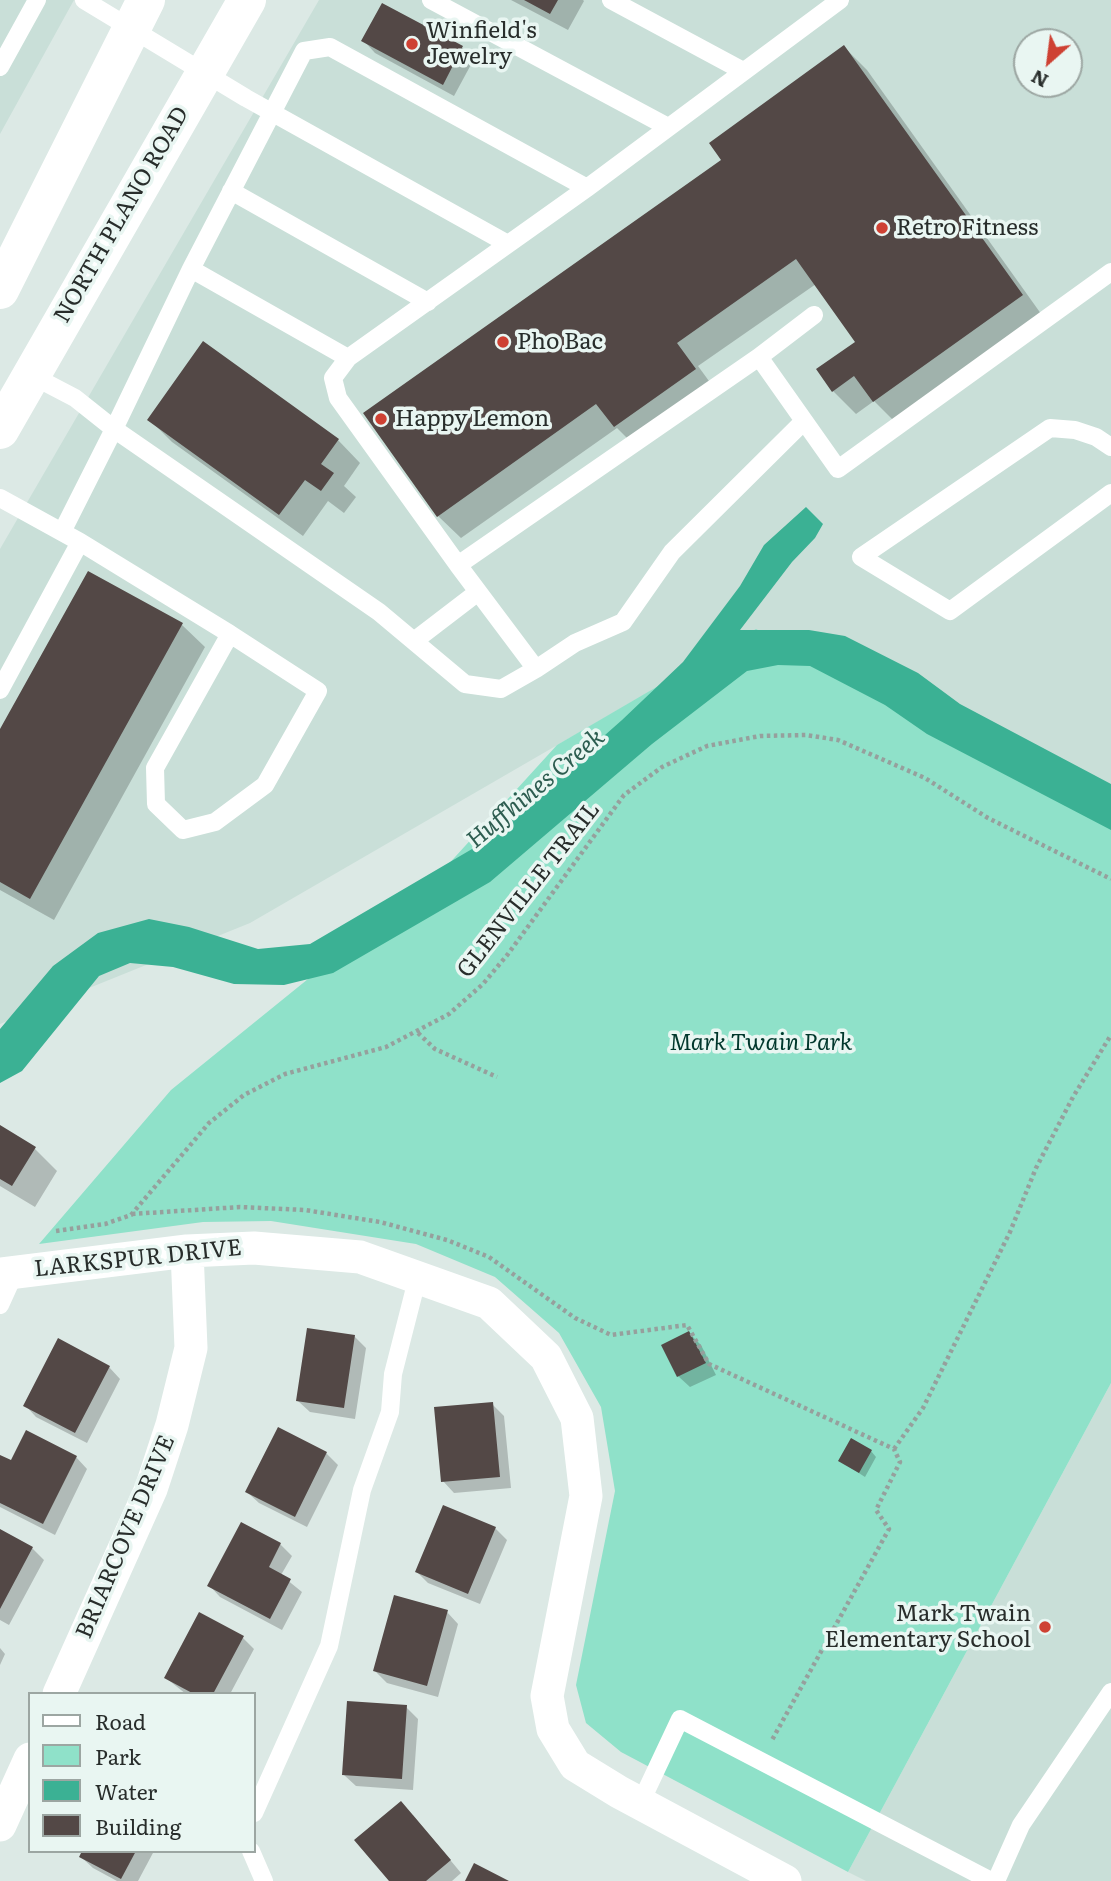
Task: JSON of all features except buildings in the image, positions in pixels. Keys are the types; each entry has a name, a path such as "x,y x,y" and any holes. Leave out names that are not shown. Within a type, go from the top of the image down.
{"main road":[{"name":"NORTH PLANO ROAD","path":"0,430 247,0"},
{"path":"1,286 138,14"}],"street":[{"name":"LARKSPUR DRIVE","path":"8,1273 187,1251 254,1248 360,1257 489,1303 546,1357 577,1418 586,1496 547,1696 553,1729 575,1765 640,1804 785,1881"},
{"name":"BRIARCOVE DRIVE","path":"60,1692 150,1489 172,1425 191,1348 187,1251"},
{"path":"0,1825 28,1763"}],"lane":[{"path":"0,66 37,0"},
{"path":"84,0 138,14 204,72 272,113 508,244"},
{"path":"431,0 668,127"},
{"path":"611,0 743,71"},
{"path":"536,668 338,398 333,378 348,358 587,188 743,71 829,2"},
{"path":"62,532 191,269 304,51 330,47 587,188"},
{"path":"232,191 428,302"},
{"path":"191,269 348,358"},
{"path":"759,357 838,469 1111,272"},
{"path":"458,565 759,357 814,315"},
{"path":"31,375 75,398 114,429 379,612 465,684 501,689 575,643 624,622 672,552 804,421"},
{"path":"1111,447 1097,437 1075,430 1050,428 861,557 950,611 1111,493"},
{"path":"0,498 80,542 230,634 318,691 265,785 215,822 183,830 156,804 155,768 230,634"},
{"path":"0,690 80,542"},
{"path":"414,641 478,592"},
{"path":"0,1305 8,1273"},
{"path":"256,1809 329,1646 362,1490 390,1412 393,1374 418,1276"},
{"path":"640,1804 680,1719 993,1881 1021,1825 1111,1692"},
{"path":"252,1853 264,1881"}],"path":[{"name":"GLENVILLE TRAIL","path":"52,1232 105,1224 131,1214 209,1123 244,1095 285,1074 386,1047 449,1014 483,984 624,796 662,767 707,746 761,736 806,735 838,740 925,778 988,818 1111,879"},
{"path":"418,1032 435,1049 497,1077"},
{"path":"894,1449 923,1408 1010,1232 1036,1168 1073,1097 1111,1035"},
{"path":"550,1299 575,1318 611,1335 687,1325 709,1364 894,1449 900,1462 876,1510 889,1529 760,1760"}],"shaded area":[{"path":"0,0 74,0 0,134"},
{"path":"319,0 1111,0 1111,814 756,630 250,923 0,1024 0,549"},
{"name":"Mark Twain Elementary School","path":"1111,1383 1111,1881 866,1881 848,1872"}],"green space":[{"name":"Mark Twain Park","path":"756,629 1111,814 1111,1383 848,1872 621,1752 586,1723 576,1685 615,1491 601,1407 559,1333 495,1277 416,1244 271,1221 203,1222 39,1244 171,1090 445,868 557,745"}],"water":[{"path":"806,507 823,524 815,538 792,562 740,630 809,630 845,636 918,673 960,704 1111,784 1111,830 927,734 885,705 810,666 778,665 747,671 652,744 490,882 333,973 284,985 234,984 173,967 130,963 99,976 22,1071 0,1083 0,1029 53,966 98,933 149,919 189,927 258,949 310,944 484,842 683,662 740,586 764,545"}],"place":[{"name":"Winfield's Jewelry","path":"412,44"},
{"name":"Retro Fitness","path":"882,228"},
{"name":"Pho Bac","path":"503,342"},
{"name":"Happy Lemon","path":"381,419"},
{"name":"Mark Twain Elementary School","path":"1045,1627"}],"water label":[{"name":"Huffhines Creek","path":"536,789"}]}
